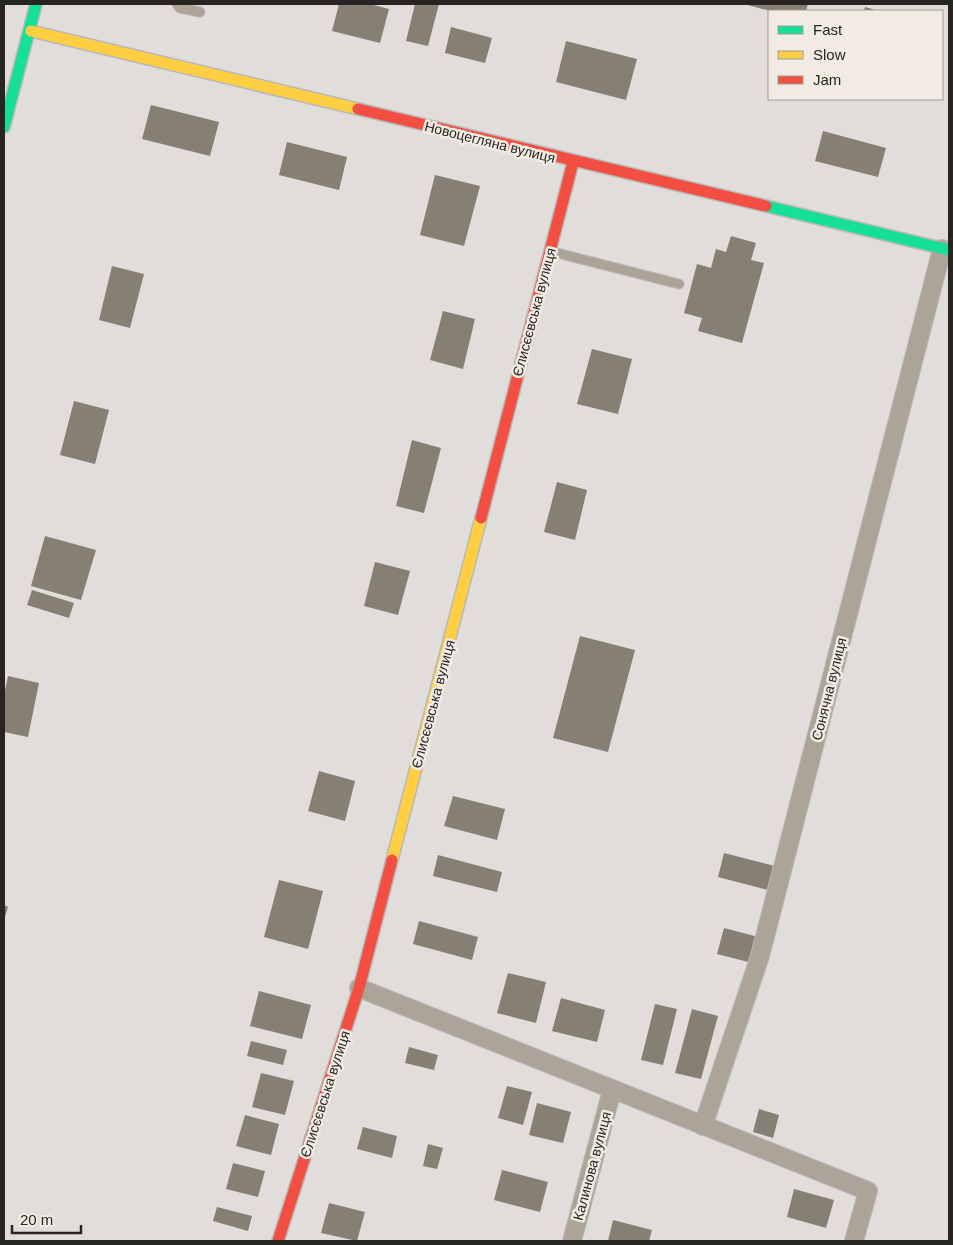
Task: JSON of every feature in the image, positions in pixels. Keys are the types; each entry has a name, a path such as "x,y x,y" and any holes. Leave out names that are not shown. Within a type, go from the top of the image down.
{"street":[{"path":"4,127 31,31 36,4"},
{"name":"Новоцегляна вулиця","path":"31,31 945,250"},
{"name":"Єлисєєвська вулиця","path":"278,1241 359,988 573,162"},
{"name":"Сонячна вулиця","path":"703,1126 760,956 945,250"},
{"path":"359,988 868,1191 854,1241"},
{"name":"Калинова вулиця","path":"572,1241 612,1090"}],"lane":[{"path":"177,4 180,8 200,12"},
{"path":"550,252 679,284"}],"building":[{"path":"339,4 370,4 389,9 380,43 332,31"},
{"path":"415,4 439,4 428,46 406,41"},
{"path":"744,4 808,4 806,10 768,10"},
{"path":"865,7 876,10 864,10"},
{"path":"451,27 492,38 485,63 445,53"},
{"path":"566,41 637,59 626,100 556,82"},
{"path":"151,105 219,122 210,156 142,139"},
{"path":"823,131 886,148 878,177 815,161"},
{"path":"287,142 347,157 339,190 279,175"},
{"path":"435,175 480,186 464,246 420,235"},
{"path":"731,236 756,243 751,260 764,263 742,343 698,331 702,318 684,313 697,264 711,268 716,249 726,252"},
{"path":"112,266 144,274 130,328 99,320"},
{"path":"443,311 475,319 463,369 430,360"},
{"path":"592,349 632,359 618,414 577,404"},
{"path":"74,401 109,410 95,464 60,455"},
{"path":"412,440 441,448 424,513 396,506"},
{"path":"557,482 587,490 575,540 544,532"},
{"path":"45,536 96,550 81,600 31,586"},
{"path":"375,562 410,571 398,615 364,606"},
{"path":"32,590 74,603 69,618 27,605"},
{"path":"580,636 635,650 608,752 553,738"},
{"path":"8,676 39,683 28,737 4,732 4,695"},
{"path":"319,771 355,781 345,821 308,811"},
{"path":"453,796 505,809 497,840 444,826"},
{"path":"724,853 782,868 776,892 718,877"},
{"path":"438,855 502,872 497,892 433,876"},
{"path":"279,880 323,891 308,949 264,937"},
{"path":"4,905 8,907 4,920"},
{"path":"419,921 478,937 472,960 413,944"},
{"path":"724,928 766,939 760,965 717,954"},
{"path":"508,973 546,982 536,1023 497,1013"},
{"path":"259,991 311,1005 302,1039 250,1026"},
{"path":"561,998 605,1010 597,1042 552,1031"},
{"path":"655,1004 677,1009 663,1065 641,1060"},
{"path":"692,1009 718,1016 701,1079 675,1073"},
{"path":"251,1041 287,1050 283,1065 247,1056"},
{"path":"409,1047 438,1055 434,1070 405,1063"},
{"path":"261,1073 294,1081 285,1115 252,1107"},
{"path":"507,1086 532,1092 523,1125 498,1118"},
{"path":"537,1103 571,1112 563,1143 529,1135"},
{"path":"759,1109 779,1115 773,1138 753,1132"},
{"path":"245,1115 279,1124 271,1155 236,1146"},
{"path":"363,1127 397,1136 392,1158 357,1149"},
{"path":"428,1144 443,1148 437,1169 423,1166"},
{"path":"233,1163 265,1171 258,1197 226,1189"},
{"path":"502,1170 548,1182 540,1212 494,1200"},
{"path":"794,1189 834,1200 826,1228 787,1217"},
{"path":"329,1203 365,1212 357,1241 321,1233"},
{"path":"217,1207 252,1216 248,1231 213,1221"},
{"path":"613,1220 652,1230 649,1241 608,1241"}],"traffic: fast":[{"path":"4,127 36,4"},
{"path":"766,206 949,250"}],"traffic: slow":[{"path":"31,31 358,109"},
{"path":"392,860 481,518"}],"traffic: jam":[{"path":"358,109 766,206"},
{"path":"481,518 573,162"},
{"path":"278,1241 359,988 392,860"}]}
